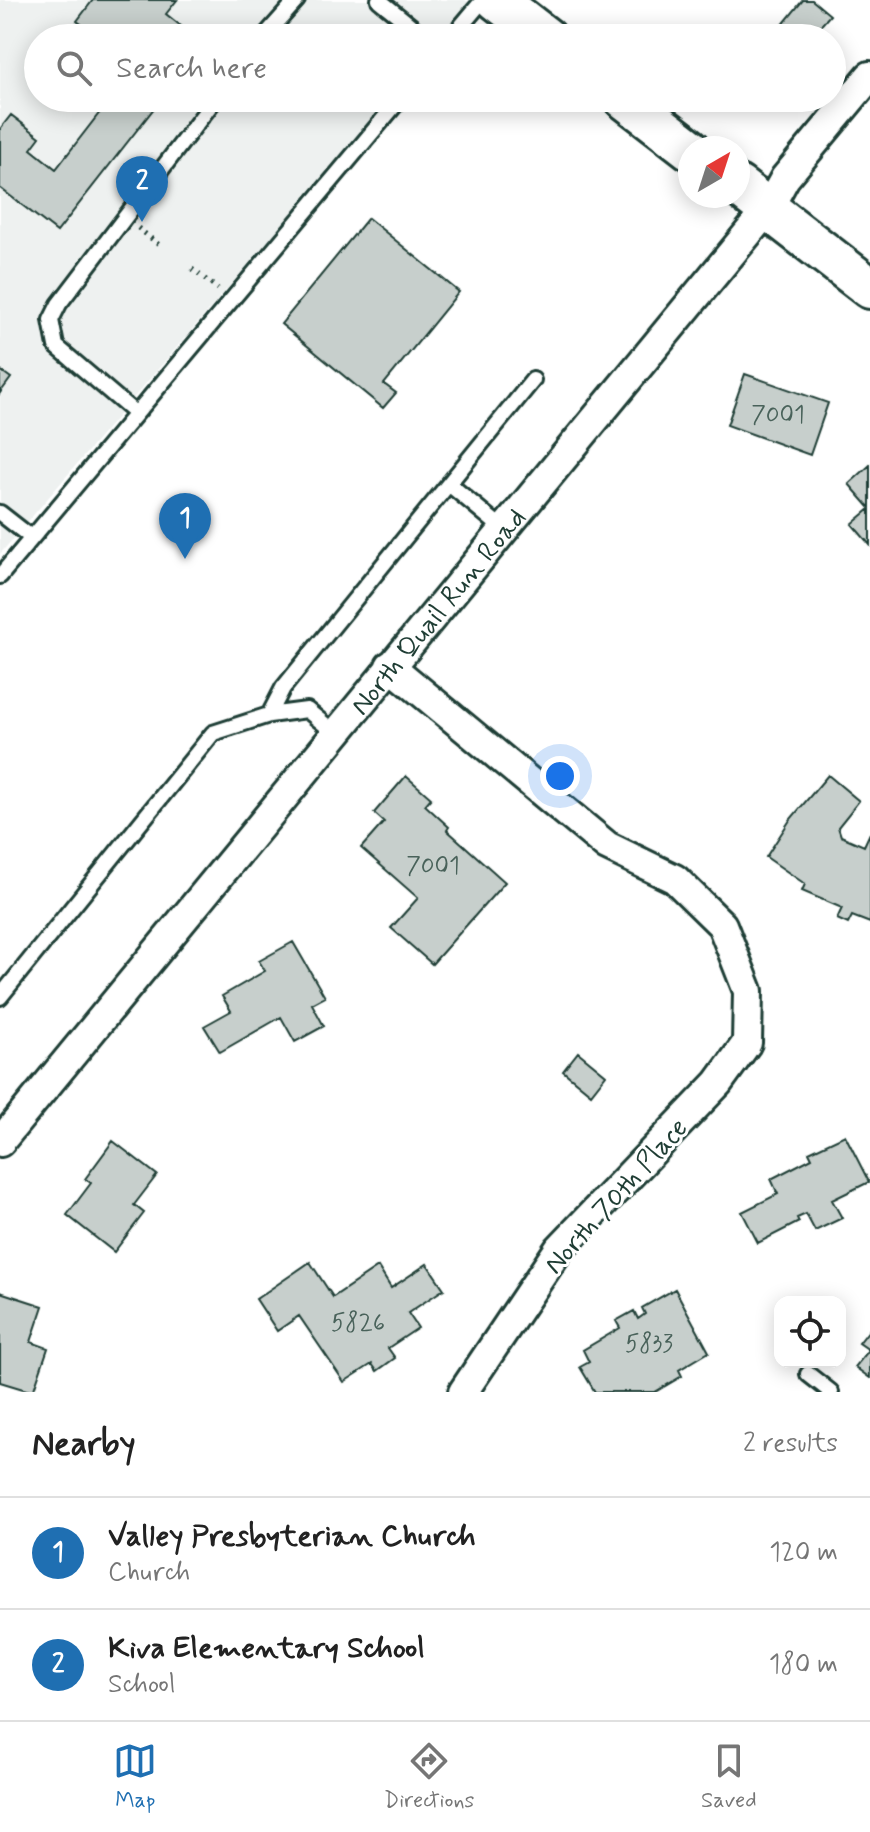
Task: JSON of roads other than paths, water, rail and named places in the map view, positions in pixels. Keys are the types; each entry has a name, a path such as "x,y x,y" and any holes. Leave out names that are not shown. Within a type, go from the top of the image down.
{"street":[{"path":"497,0 528,24"},
{"name":"North Quail Run Road","path":"846,105 870,76"},
{"path":"642,112 678,140"},
{"name":"North Quail Run Road","path":"0,1142 503,529 753,198 785,178 840,112"},
{"path":"753,198 870,288"},
{"name":"North 70th Place","path":"390,666 607,846 675,879 722,925 748,991 747,1043 718,1083 559,1249 463,1392"}],"lane":[{"path":"276,24 297,0"},
{"path":"379,0 409,24"},
{"path":"463,24 483,0"},
{"path":"136,414 56,346 51,320 59,304 205,112"},
{"path":"0,576 389,112"},
{"path":"269,715 283,688 533,380"},
{"path":"449,484 503,529"},
{"path":"0,513 32,538"},
{"path":"0,997 213,733 269,715 307,710 335,733"},
{"path":"808,1374 831,1392"}],"place":[{"name":"Kiva Elementary School","path":"142,222"},
{"name":"Valley Presbyterian Church","path":"185,559"}]}
